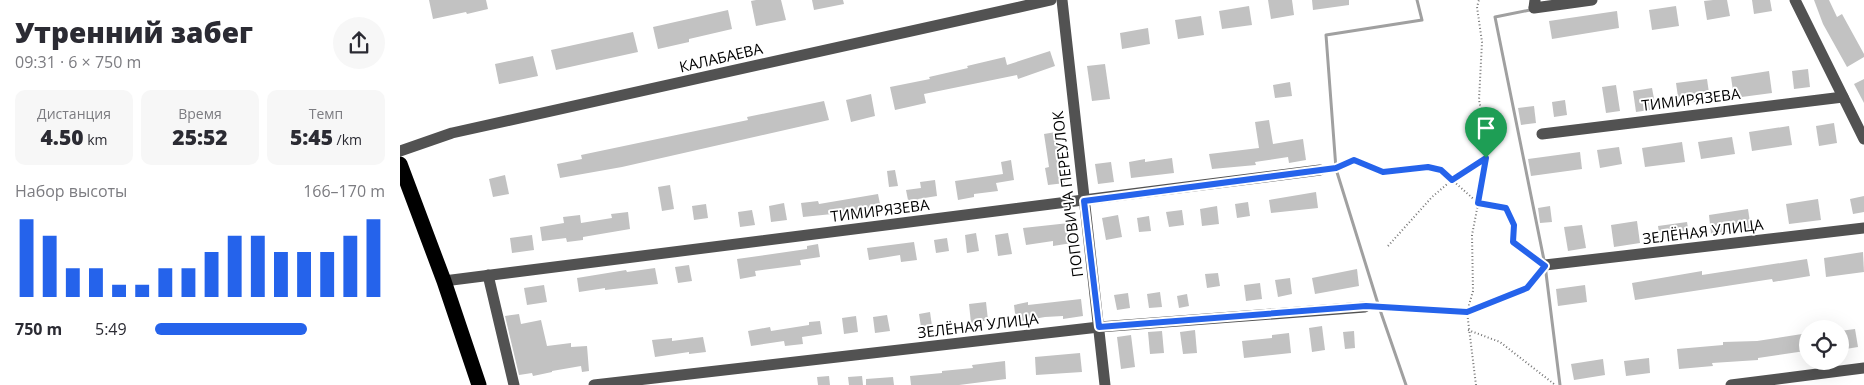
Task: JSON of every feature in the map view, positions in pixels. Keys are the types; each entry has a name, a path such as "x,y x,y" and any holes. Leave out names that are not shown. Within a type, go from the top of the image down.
{"highway":[{"path":"400,164 444,281 479,385"}],"street":[{"name":"КАЛАБАЕВА","path":"400,150 462,131 1051,0"},
{"name":"ПОПОВИЧА ПЕРЕУЛОК","path":"1062,0 1105,385"},
{"path":"1535,4 1592,0"},
{"path":"1795,0 1864,139"},
{"name":"ТИМИРЯЗЕВА","path":"1542,134 1843,97"},
{"name":"ТИМИРЯЗЕВА","path":"444,281 1320,170"},
{"name":"ЗЕЛЁНАЯ УЛИЦА","path":"1545,266 1864,228"},
{"path":"488,275 514,385"},
{"name":"ЗЕЛЁНАЯ УЛИЦА","path":"594,385 1099,327 1366,306"},
{"path":"1732,385 1864,368"}],"path":[{"path":"1476,385 1467,312 1473,291 1472,235 1489,148 1479,100 1482,42 1477,7 1479,0"},
{"path":"1388,246 1432,197 1452,180 1486,158"},
{"path":"1320,170 1336,168 1354,160 1383,172 1428,167 1441,170 1478,203 1506,208 1514,225 1513,242 1545,266 1527,288 1467,312 1366,306"},
{"path":"1468,330 1500,342 1554,384"}],"building":[{"path":"429,0 486,0 488,9 433,19"},
{"path":"781,0 786,20 756,26 751,1"},
{"path":"812,0 843,0 844,4 814,10"},
{"path":"1268,0 1292,0 1294,15 1271,19"},
{"path":"1312,0 1349,0 1349,5 1313,10"},
{"path":"1727,0 1730,16 1707,20 1704,1"},
{"path":"1752,0 1770,0 1772,11 1754,14"},
{"path":"1814,0 1829,0 1837,17 1842,14 1864,57 1847,67 1823,24"},
{"path":"1249,6 1252,25 1222,29 1219,11"},
{"path":"1676,6 1679,26 1652,30 1649,10"},
{"path":"728,10 732,29 689,39 689,42 658,49 653,27"},
{"path":"1617,11 1619,28 1552,39 1549,21"},
{"path":"1201,16 1204,35 1178,39 1175,20"},
{"path":"1148,28 1150,44 1122,49 1120,33"},
{"path":"633,32 638,52 556,70 551,50"},
{"path":"1050,51 1055,66 1018,79 1017,75 924,94 926,103 895,110 890,87 930,79 929,77 1005,57 1007,65"},
{"path":"533,56 538,76 499,84 495,64"},
{"path":"1105,64 1110,99 1092,101 1087,66"},
{"path":"1808,69 1810,87 1794,89 1792,71"},
{"path":"1769,71 1772,93 1734,98 1731,77"},
{"path":"1707,79 1710,100 1679,104 1676,83"},
{"path":"1864,79 1864,103 1854,84"},
{"path":"1290,82 1292,96 1275,98 1273,85"},
{"path":"1616,85 1620,111 1606,113 1602,87"},
{"path":"1652,88 1656,109 1636,112 1633,91"},
{"path":"871,94 875,116 851,122 846,100"},
{"path":"1565,100 1567,115 1554,117 1552,102"},
{"path":"824,101 829,120 622,167 560,178 557,164 582,159 581,155 748,120 747,117"},
{"path":"1534,106 1536,123 1521,125 1518,108"},
{"path":"1269,120 1273,144 1303,139 1306,160 1289,163 1288,157 1255,162 1256,165 1212,169 1209,154 1259,148 1255,122"},
{"path":"1834,123 1837,143 1819,146 1816,126"},
{"path":"1789,126 1792,145 1752,151 1749,132"},
{"path":"1056,132 1065,183 1048,185 1045,168 1049,167 1044,134"},
{"path":"1732,137 1735,154 1701,159 1698,142"},
{"path":"1682,142 1685,162 1645,167 1642,148"},
{"path":"1619,147 1622,164 1600,168 1597,150"},
{"path":"1580,152 1582,169 1531,176 1528,159"},
{"path":"1172,158 1174,173 1131,178 1129,162 1145,159 1145,162"},
{"path":"1011,160 1014,180 996,183 998,191 974,194 974,197 958,200 955,181 1003,174 1001,162"},
{"path":"1111,162 1114,182 1098,184 1095,164"},
{"path":"895,170 898,186 889,187 887,171"},
{"path":"505,175 509,194 493,197 489,179"},
{"path":"935,180 937,196 918,199 919,203 909,205 906,190 921,188 920,182"},
{"path":"670,185 674,209 662,211 658,187"},
{"path":"1316,192 1318,208 1271,213 1269,200"},
{"path":"878,194 881,209 803,217 801,203 818,201 819,204"},
{"path":"1864,196 1864,212 1853,214 1850,199"},
{"path":"1818,199 1821,220 1789,224 1786,204"},
{"path":"1248,202 1250,216 1237,218 1235,204"},
{"path":"784,203 787,220 771,222 769,206"},
{"path":"706,204 708,218 694,220 692,206"},
{"path":"1217,206 1219,224 1202,226 1200,209"},
{"path":"1550,206 1552,222 1540,223 1538,208"},
{"path":"1748,209 1751,229 1711,234 1709,215"},
{"path":"752,210 755,225 740,227 738,212"},
{"path":"1182,210 1184,225 1169,227 1166,212"},
{"path":"628,212 630,229 583,237 583,240 567,242 566,238 542,241 540,227 564,223 563,217 580,215 581,223 612,218 611,214"},
{"path":"1118,215 1122,237 1106,240 1102,218"},
{"path":"1149,216 1151,231 1139,232 1137,218"},
{"path":"1637,221 1640,243 1614,247 1611,225"},
{"path":"1687,222 1689,234 1660,239 1658,226"},
{"path":"1069,223 1072,243 1053,246 1053,241 1026,245 1023,228"},
{"path":"1582,225 1586,248 1568,251 1564,227"},
{"path":"976,233 979,251 967,253 965,235"},
{"path":"1008,233 1012,254 998,256 995,235"},
{"path":"532,235 534,250 512,253 510,238"},
{"path":"947,238 949,251 936,253 934,240"},
{"path":"914,242 917,260 901,262 900,255 869,260 867,248"},
{"path":"818,244 820,257 800,260 801,265 755,271 756,276 740,279 737,259 807,249 807,246"},
{"path":"1863,252 1864,272 1826,277 1824,258"},
{"path":"1807,259 1810,276 1773,282 1772,279 1635,300 1632,283 1702,271 1702,275"},
{"path":"689,265 692,281 678,283 675,267"},
{"path":"655,268 658,284 579,292 577,278 626,270 627,272"},
{"path":"1357,269 1359,286 1315,294 1312,278"},
{"path":"1218,273 1220,286 1207,288 1205,274"},
{"path":"1290,278 1292,294 1278,297 1275,280"},
{"path":"1260,283 1262,299 1246,301 1244,285"},
{"path":"544,285 547,302 527,305 524,288"},
{"path":"1585,285 1587,302 1558,306 1556,289"},
{"path":"1160,292 1162,307 1149,308 1147,294"},
{"path":"1128,293 1130,308 1117,310 1114,295"},
{"path":"1187,294 1189,306 1179,308 1177,296"},
{"path":"1081,299 1083,316 1063,319 1063,316 1045,317 1016,322 1014,305 1028,302 1028,305"},
{"path":"986,302 988,320 971,323 969,304"},
{"path":"930,312 932,326 921,327 919,314"},
{"path":"519,314 521,324 541,320 547,346 571,343 571,347 587,346 589,371 582,372 581,366 533,376 532,373 519,375 505,316"},
{"path":"887,315 890,331 875,333 873,317"},
{"path":"856,316 858,332 844,334 842,318"},
{"path":"820,321 822,334 802,337 803,344 785,346 784,341 751,346 748,331 770,327 771,331 809,325 809,322"},
{"path":"1322,326 1325,350 1312,352 1309,328"},
{"path":"1855,329 1858,347 1849,348 1849,330"},
{"path":"1195,330 1197,353 1183,354 1180,332"},
{"path":"1162,331 1164,353 1150,354 1148,332"},
{"path":"1354,331 1355,348 1345,349 1343,332"},
{"path":"1289,333 1291,353 1244,358 1242,341 1272,338 1272,335"},
{"path":"1799,334 1799,352 1758,358 1758,360 1712,363 1713,366 1679,369 1677,349 1723,345 1723,342 1757,341"},
{"path":"1131,335 1135,367 1121,369 1117,337"},
{"path":"703,337 706,352 689,354 689,352 655,357 652,340 672,338 672,341"},
{"path":"1080,353 1082,372 1036,375 1035,357"},
{"path":"1649,358 1650,373 1626,376 1624,361"},
{"path":"1603,359 1605,375 1574,380 1571,364"},
{"path":"1005,361 1006,379 959,385 911,385 910,376 942,373 942,371 973,368 972,365"},
{"path":"829,376 830,385 818,385 817,377"},
{"path":"862,376 863,385 849,385 848,377"},
{"path":"893,377 894,385 866,385 866,379"}],"waterway":[{"path":"1406,385 1379,307 1336,169 1326,35 1422,20 1417,0"},
{"path":"1530,7 1530,10 1495,17 1545,265 1560,385"}],"route":[{"path":"1486,158 1478,203 1506,208 1514,225 1513,242 1545,266 1527,288 1467,312 1366,306 1099,327 1084,201 1336,168 1354,160 1383,172 1428,167 1441,170 1452,180 1486,158"}]}
